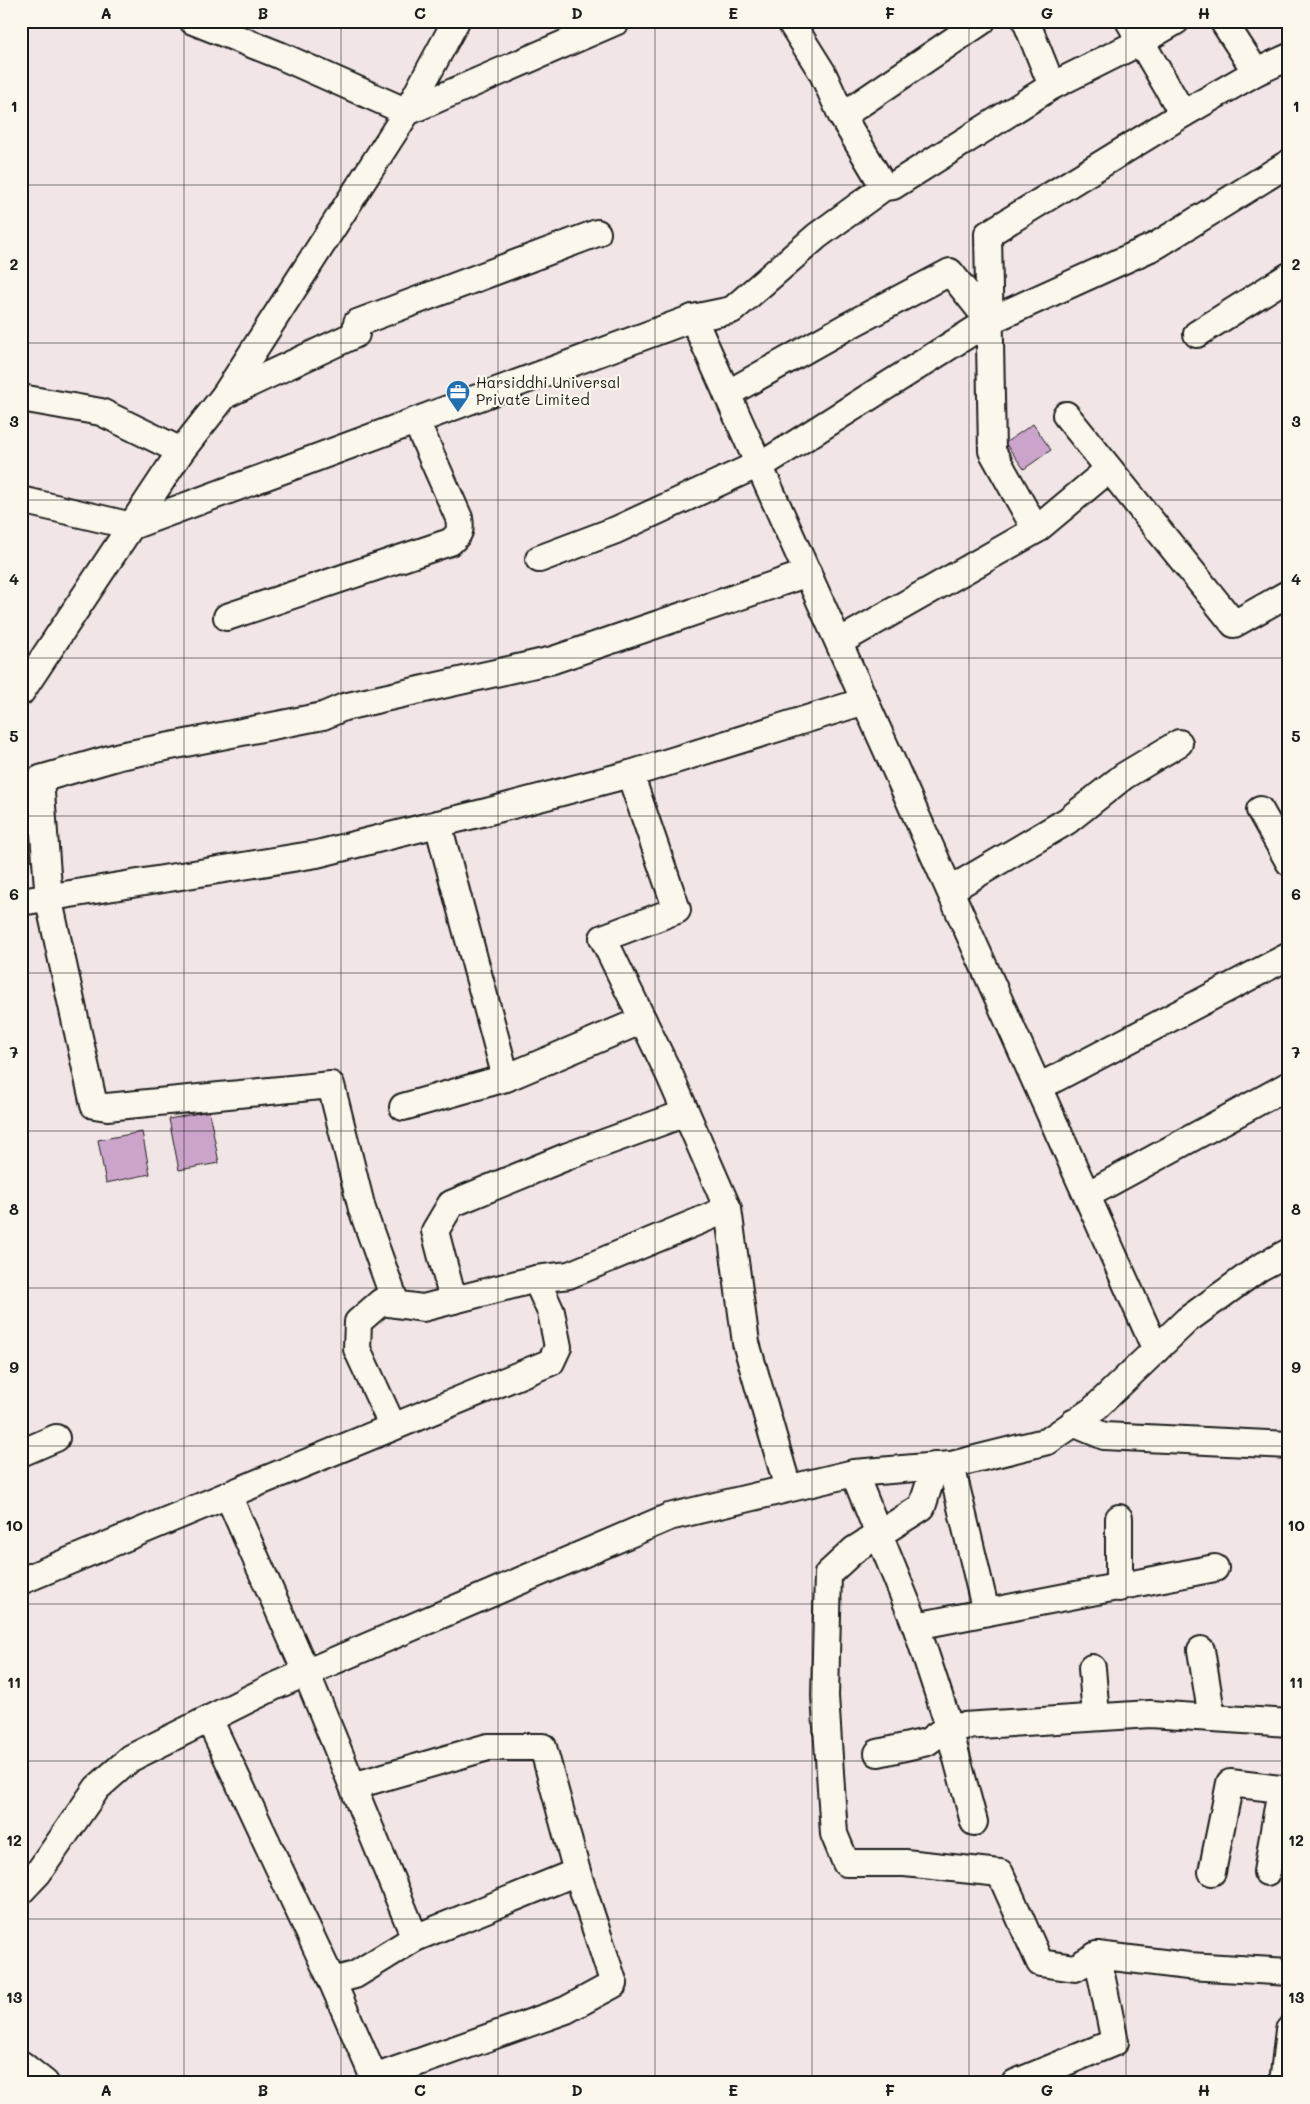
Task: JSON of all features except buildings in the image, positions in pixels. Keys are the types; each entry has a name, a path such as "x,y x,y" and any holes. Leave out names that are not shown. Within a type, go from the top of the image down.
{"street":[{"path":"193,21 279,55 406,112 617,21"},
{"path":"21,692 181,451 225,395 406,112 456,21"},
{"path":"790,21 822,72 842,116 884,187"},
{"path":"842,116 982,21"},
{"path":"1026,21 1052,86"},
{"path":"21,500 132,526 693,318 732,310 817,236 884,187 893,186 1135,32 1176,21"},
{"path":"1223,21 1256,72"},
{"path":"1135,32 1184,114"},
{"path":"1036,530 992,451 988,234 1184,114 1256,72 1289,57"},
{"path":"539,559 616,530 759,465 989,322 1157,245 1289,163"},
{"path":"225,395 356,334 357,323 597,233"},
{"path":"727,394 846,327 950,272 989,322"},
{"path":"1197,334 1289,276"},
{"path":"693,318 1156,1350"},
{"path":"21,398 101,412 181,451"},
{"path":"1066,415 1234,624 1289,593"},
{"path":"227,617 450,542 459,536 461,528 459,518 416,420"},
{"path":"839,642 1036,530 1109,469"},
{"path":"396,1304 362,1209 331,1085 107,1107 94,1105 48,897 40,779 120,756 323,716 344,707 553,660 808,573"},
{"path":"21,902 317,854 630,774 865,701"},
{"path":"950,890 1066,821 1124,776 1179,743"},
{"path":"630,774 677,910 603,938 686,1113 728,1209 746,1343 788,1488"},
{"path":"1260,810 1289,862"},
{"path":"438,824 506,1078"},
{"path":"1039,1087 1289,956"},
{"path":"403,1107 506,1078 643,1020"},
{"path":"1087,1195 1289,1085"},
{"path":"453,1300 435,1231 451,1204 568,1156 686,1113"},
{"path":"393,1427 357,1349 358,1322 381,1302 423,1308 536,1279 569,1275 728,1209"},
{"path":"21,1891 38,1873 97,1788 131,1758 306,1672 669,1517 854,1473 943,1466 1048,1440 1093,1410 1187,1320 1259,1268 1289,1252"},
{"path":"21,1581 551,1362 558,1347 551,1312 536,1279"},
{"path":"1073,1423 1104,1436 1289,1445"},
{"path":"21,1453 56,1438"},
{"path":"943,1466 922,1507 854,1550 828,1574 825,1696 834,1834 846,1863 905,1863 1000,1873 1040,1963 1075,1968 1098,1955 1188,1966 1289,1972"},
{"path":"943,1466 986,1612"},
{"path":"854,1473 916,1626 948,1727 974,1822"},
{"path":"228,1495 306,1672 415,1938"},
{"path":"1119,1518 1119,1588"},
{"path":"916,1626 1215,1568"},
{"path":"1201,1650 1212,1718"},
{"path":"1092,1668 1096,1716"},
{"path":"878,1753 927,1742 948,1727 1096,1716 1150,1714 1289,1723"},
{"path":"209,1719 332,1981 374,2078 566,2010 614,1984 577,1872 543,1747 488,1747 353,1786"},
{"path":"1212,1872 1230,1783 1285,1790 1267,1872"},
{"path":"332,1981 354,1975 415,1938 577,1872"},
{"path":"1015,2083 1115,2042 1098,1955"},
{"path":"1283,2083 1289,2030"},
{"path":"21,2064 45,2083"}],"place":[{"name":"Harsiddhi Universal Private Limited","path":"458,413"}]}
